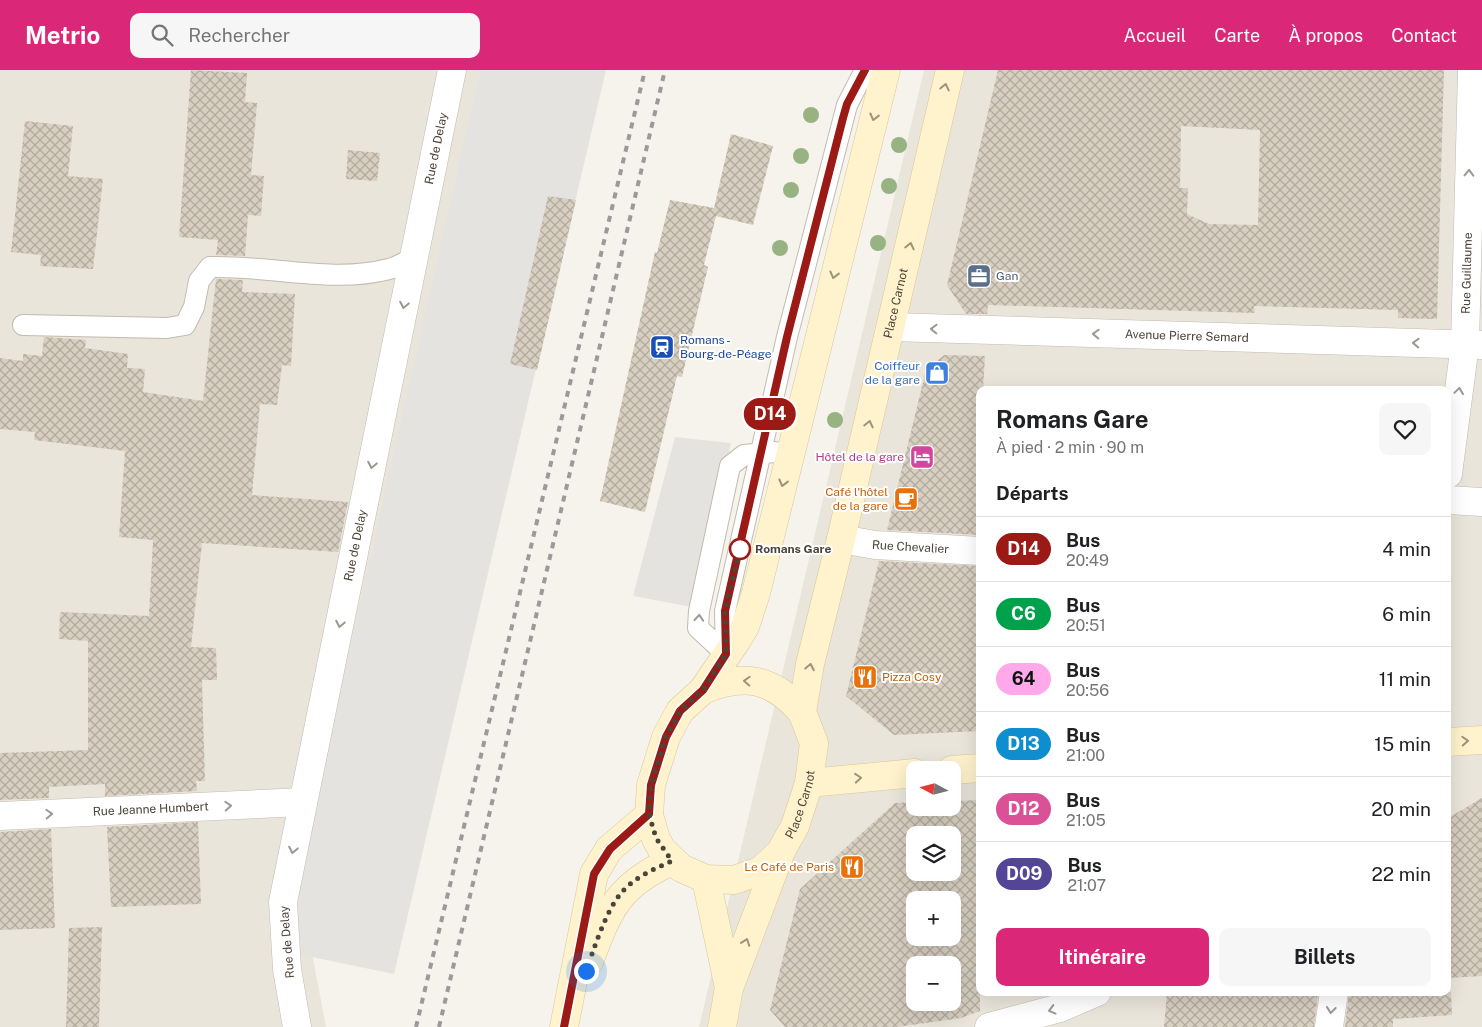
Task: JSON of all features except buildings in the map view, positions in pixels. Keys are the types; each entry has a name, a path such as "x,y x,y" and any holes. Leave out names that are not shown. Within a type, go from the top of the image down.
{"main road":[{"name":"Place Carnot","path":"703,690 724,682 743,680 758,681 773,687 788,696 802,712 814,743 809,783 795,826 780,854 760,871 734,880 706,879 689,873 672,861 656,838 649,814 651,785 666,737 680,711 703,690 745,627 756,593 886,70"},
{"name":"Place Carnot","path":"802,712 810,664 842,539 950,70"},
{"path":"1451,742 1482,740"},
{"path":"961,769 976,768"},
{"path":"809,783 906,775"},
{"path":"564,1027 594,874 610,849 649,814"},
{"path":"722,1027 729,988 780,854"},
{"path":"564,1027 600,934 621,893 635,881 672,861"},
{"path":"706,879 729,988"}],"street":[{"name":"Rue de Delay","path":"295,1025 288,969 283,902 452,70"},
{"name":"Rue Guillaume","path":"1451,458 1473,344 1475,207 1472,70"},
{"name":"Avenue Pierre Semard","path":"891,327 1473,344"},
{"path":"1451,500 1482,502"},
{"name":"Rue Chevalier","path":"842,539 875,545 976,551"},
{"name":"Rue Jeanne Humbert","path":"0,816 303,802"},
{"path":"989,1027 1060,1008 1088,996"},
{"path":"1329,1027 1333,996"}],"lane":[{"path":"726,654 725,611 787,337 847,104 865,70"},
{"path":"23,325 167,328 185,324 194,308 199,281 210,267 235,266 342,274 390,269 414,258"},
{"path":"726,654 698,628 699,611 730,466 744,454 790,452"}],"shaded area":[{"path":"0,70 480,70 306,922 326,1027 0,1027"},
{"path":"480,70 606,70 394,974 302,955 292,904"},
{"path":"924,70 1482,70 1482,1027 699,1027"},
{"path":"675,437 731,443 697,608 633,596"}],"railway":[{"path":"416,1027 645,70"},
{"path":"439,1027 665,70"}],"bus line":[{"name":"D14","path":"564,1027 594,874 610,849 627,831 649,814 651,785 666,737 680,711 703,690 726,654 725,611 787,337 847,104 865,70"}],"place":[{"name":"Gan","path":"979,276"},
{"name":"Romans - Bourg-de-Péage","path":"662,347"},
{"name":"Coiffeur de la gare","path":"937,373"},
{"name":"Hôtel de la gare","path":"922,457"},
{"name":"Café l'hôtel de la gare","path":"906,499"},
{"name":"Romans Gare","path":"740,549"},
{"name":"Pizza Cosy","path":"865,677"},
{"name":"Le Café de Paris","path":"852,867"}],"route":[{"path":"586,971 600,934 621,893 653,869 672,861 662,850 656,838 649,814 651,785 666,737 680,711 703,690 726,654 725,611 740,549"}]}
